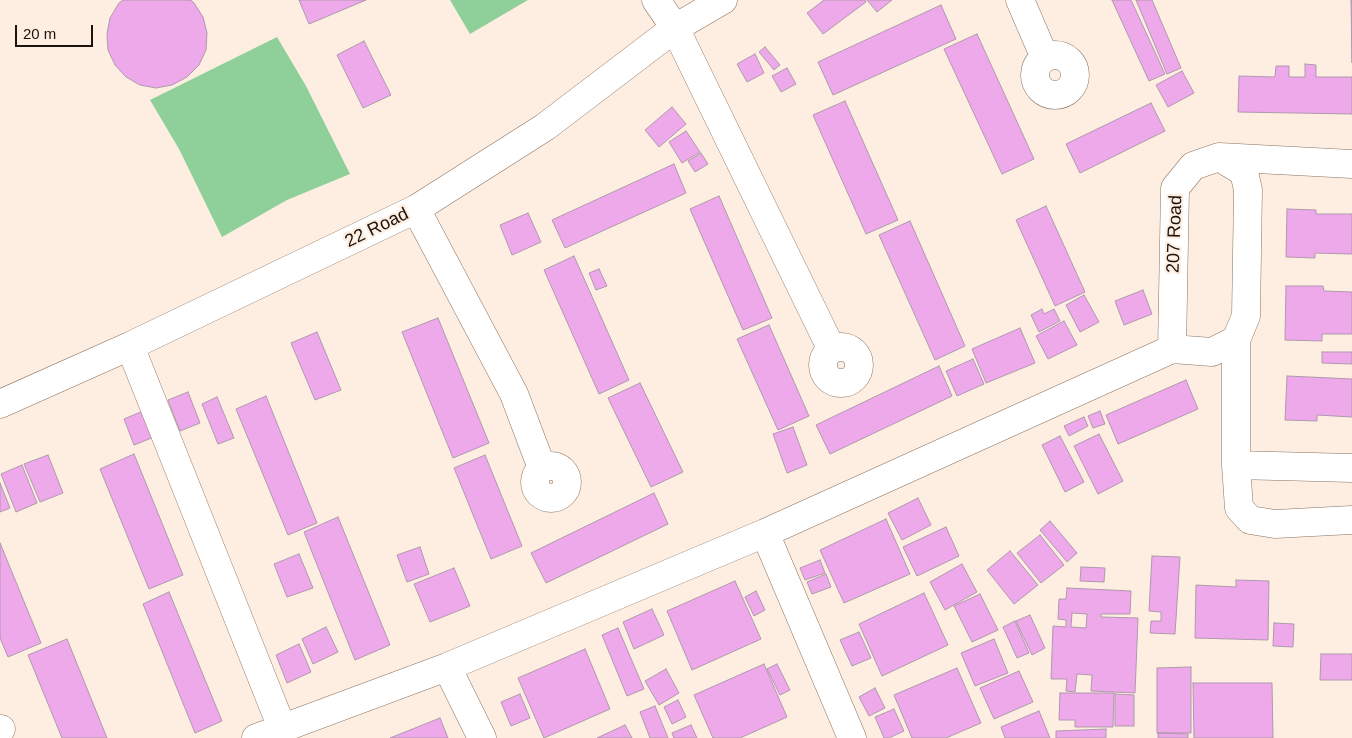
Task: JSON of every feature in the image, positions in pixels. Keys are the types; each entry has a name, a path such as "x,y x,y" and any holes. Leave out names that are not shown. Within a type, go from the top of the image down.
{"street":[{"path":"656,0 686,14 831,348"},
{"name":"22 Road","path":"0,404 130,346 416,209 545,127 686,14 723,0"},
{"path":"1020,0 1045,58"},
{"path":"1219,157 1244,172 1248,190 1246,316 1236,340 1236,465 1240,508 1250,520 1275,524 1352,520"},
{"name":"207 Road","path":"1172,349 1175,188 1193,166 1219,157 1352,164"},
{"path":"416,209 514,394 542,468"},
{"path":"256,738 447,666 766,532 1172,349 1212,352 1236,340"},
{"path":"130,346 282,728"},
{"path":"1236,465 1352,468"},
{"path":"766,532 852,738"},
{"path":"447,666 482,738"}],"green space":[{"path":"450,0 528,0 470,34"},
{"path":"277,37 306,86 350,174 287,200 222,237 179,149 150,100"}],"building":[{"path":"123,0 191,0 194,3 203,17 207,33 206,50 199,65 187,77 172,85 156,88 140,85 126,77 115,65 108,50 107,34 110,18"},
{"path":"299,0 366,0 309,24"},
{"path":"824,0 865,0 866,2 823,34 807,13"},
{"path":"867,0 892,0 877,12"},
{"path":"1112,0 1131,0 1165,74 1149,81"},
{"path":"1136,0 1152,0 1181,68 1167,74"},
{"path":"1351,0 1352,0 1352,63"},
{"path":"941,5 956,39 833,95 818,62"},
{"path":"977,34 1034,159 1002,174 944,49"},
{"path":"364,41 391,95 363,108 337,55"},
{"path":"765,47 780,65 774,70 759,52"},
{"path":"755,54 764,73 747,82 737,64"},
{"path":"1305,64 1316,65 1316,77 1352,77 1352,114 1238,112 1239,76 1275,77 1276,66 1289,66 1289,77 1305,77"},
{"path":"787,68 796,84 781,92 772,76"},
{"path":"1182,71 1194,93 1168,107 1156,85"},
{"path":"845,101 898,220 866,234 813,115"},
{"path":"1151,103 1165,131 1080,173 1066,144"},
{"path":"672,107 686,124 659,147 645,130"},
{"path":"686,131 700,152 682,163 669,142"},
{"path":"701,153 708,164 695,172 688,161"},
{"path":"674,164 686,193 565,248 552,220"},
{"path":"719,196 772,318 743,330 690,209"},
{"path":"1046,206 1085,292 1055,306 1016,220"},
{"path":"1287,209 1316,210 1316,214 1352,214 1352,254 1315,253 1315,258 1286,257"},
{"path":"528,213 541,242 512,255 500,225"},
{"path":"910,221 965,346 935,360 879,235"},
{"path":"574,256 629,380 599,394 544,270"},
{"path":"599,269 607,286 596,290 589,273"},
{"path":"1286,286 1323,286 1324,291 1352,292 1352,334 1322,334 1322,341 1285,340"},
{"path":"1143,290 1152,314 1124,325 1115,301"},
{"path":"1084,295 1099,322 1080,332 1066,305"},
{"path":"1042,309 1044,314 1054,309 1060,321 1039,332 1031,315"},
{"path":"438,318 489,443 453,458 402,332"},
{"path":"1064,321 1077,345 1048,359 1036,336"},
{"path":"769,325 809,416 778,430 737,339"},
{"path":"1020,328 1035,363 986,383 972,349"},
{"path":"317,332 341,390 315,400 291,343"},
{"path":"1322,352 1352,352 1352,364 1322,363"},
{"path":"973,359 984,384 957,396 946,371"},
{"path":"939,366 952,396 830,454 816,425"},
{"path":"1287,376 1352,379 1352,417 1317,415 1317,421 1285,420"},
{"path":"1186,380 1198,409 1118,444 1106,415"},
{"path":"640,383 683,472 651,487 608,398"},
{"path":"188,392 200,423 180,431 168,400"},
{"path":"266,396 317,523 288,535 236,409"},
{"path":"217,397 234,438 218,444 202,404"},
{"path":"143,411 154,437 134,445 124,419"},
{"path":"1100,411 1105,424 1093,428 1088,416"},
{"path":"1084,417 1088,426 1069,436 1064,426"},
{"path":"793,427 807,465 787,473 773,434"},
{"path":"1099,434 1123,481 1098,494 1074,446"},
{"path":"1060,436 1084,482 1065,492 1042,445"},
{"path":"134,454 183,575 149,589 100,469"},
{"path":"48,455 63,493 40,502 24,464"},
{"path":"485,455 522,546 491,559 454,468"},
{"path":"22,465 37,503 16,512 1,474"},
{"path":"0,483 10,508 0,512"},
{"path":"654,493 668,524 546,583 531,553"},
{"path":"918,498 931,525 902,540 888,513"},
{"path":"338,517 390,645 355,660 304,532"},
{"path":"886,519 910,574 844,603 820,550"},
{"path":"1050,521 1077,553 1067,562 1040,530"},
{"path":"946,527 959,556 917,576 903,547"},
{"path":"1040,535 1064,565 1041,583 1017,553"},
{"path":"0,543 41,643 8,657 0,638"},
{"path":"420,547 429,574 407,582 397,555"},
{"path":"1010,551 1038,585 1014,604 987,570"},
{"path":"299,554 313,588 287,597 274,564"},
{"path":"1152,556 1180,557 1175,634 1150,633 1151,621 1161,621 1161,612 1149,611"},
{"path":"820,560 825,573 805,580 800,568"},
{"path":"962,564 977,592 945,610 930,582"},
{"path":"1081,567 1105,568 1104,582 1080,581"},
{"path":"454,568 470,606 430,622 414,584"},
{"path":"826,574 831,587 812,594 807,582"},
{"path":"1236,580 1269,581 1268,640 1195,638 1196,585 1236,587"},
{"path":"735,581 761,639 692,670 667,611"},
{"path":"1067,588 1131,591 1130,614 1101,614 1101,617 1138,618 1135,693 1091,691 1092,675 1077,674 1075,692 1066,691 1067,679 1051,679 1053,626 1066,627 1066,620 1058,619 1059,599 1066,599","holes":["1072,613 1087,614 1086,628 1071,627"]},
{"path":"756,591 765,610 754,616 745,597"},
{"path":"169,592 222,721 195,733 143,604"},
{"path":"924,593 948,645 882,676 859,624"},
{"path":"980,594 998,630 972,642 954,606"},
{"path":"652,609 664,635 634,649 623,622"},
{"path":"1030,615 1045,648 1032,655 1016,621"},
{"path":"1015,621 1029,653 1017,658 1003,627"},
{"path":"1274,623 1294,624 1293,647 1273,646"},
{"path":"326,627 338,652 313,664 302,639"},
{"path":"618,628 644,689 627,696 602,635"},
{"path":"859,632 871,658 852,666 840,640"},
{"path":"67,639 107,738 62,738 28,655"},
{"path":"994,639 1008,673 975,686 961,653"},
{"path":"299,644 311,672 287,683 276,655"},
{"path":"585,649 610,709 544,738 518,678"},
{"path":"1321,654 1352,654 1352,680 1320,680"},
{"path":"764,664 787,717 740,738 713,738 694,695"},
{"path":"777,664 790,690 780,695 767,669"},
{"path":"1191,667 1191,733 1157,733 1157,668"},
{"path":"957,668 981,723 946,738 912,738 894,695"},
{"path":"666,669 679,693 659,705 645,681"},
{"path":"1019,671 1033,702 994,719 980,688"},
{"path":"1193,683 1272,683 1273,738 1194,738"},
{"path":"875,688 885,708 869,716 859,697"},
{"path":"1060,693 1114,693 1113,727 1075,727 1075,720 1059,720"},
{"path":"520,694 530,718 511,726 501,702"},
{"path":"1115,694 1134,695 1134,726 1115,726"},
{"path":"678,700 686,717 672,724 664,707"},
{"path":"655,706 668,738 650,738 640,712"},
{"path":"894,709 904,731 889,738 884,738 875,717"},
{"path":"1039,711 1050,738 1005,738 1001,727"},
{"path":"440,718 448,738 390,738"},
{"path":"625,725 632,738 597,738"},
{"path":"691,725 697,738 674,738 672,733"},
{"path":"1106,729 1106,738 1056,738 1056,731"},
{"path":"1158,733 1188,734 1188,738 1158,738"}]}
